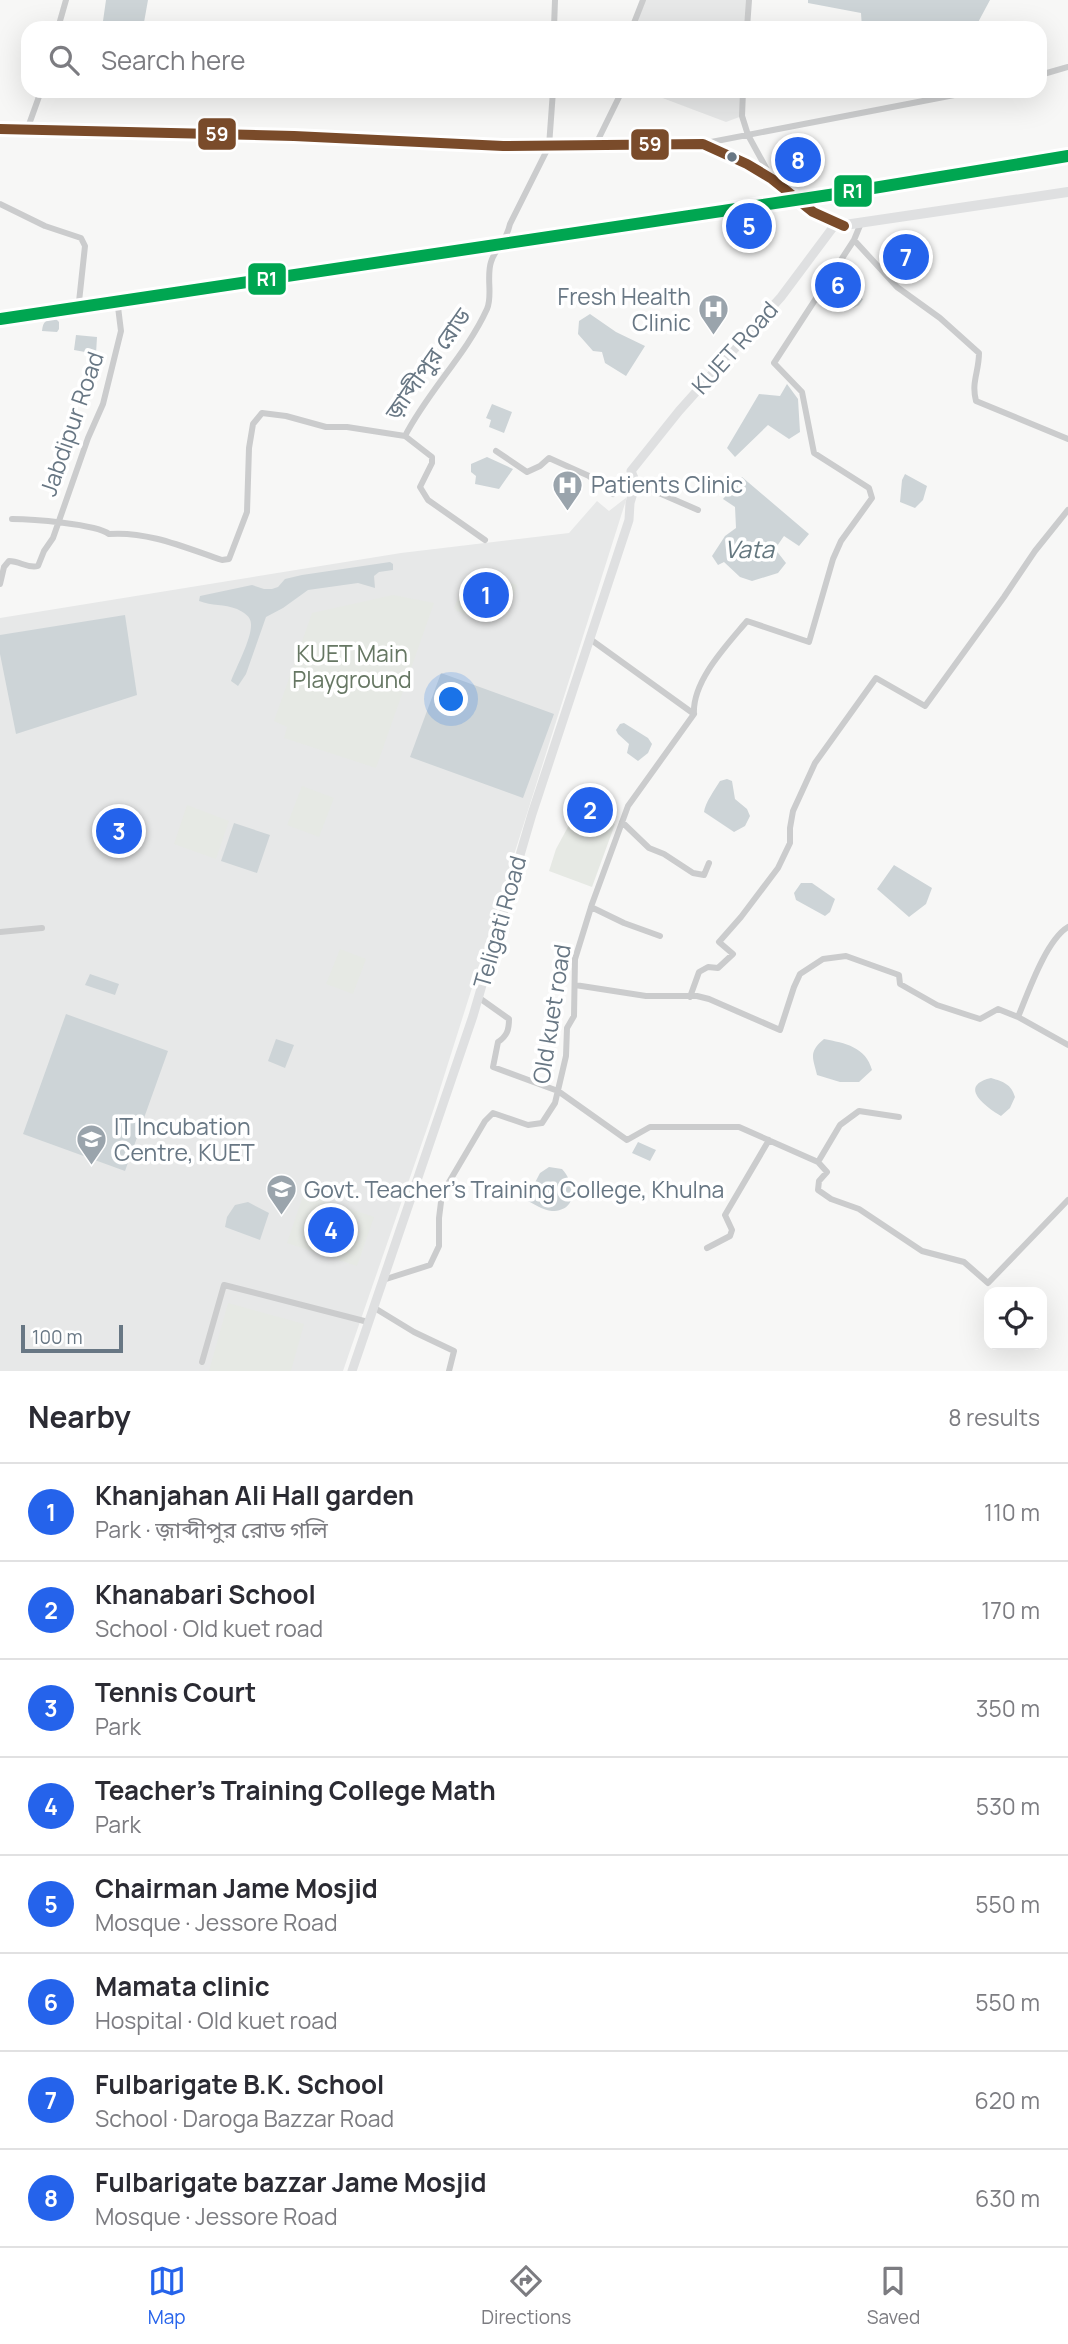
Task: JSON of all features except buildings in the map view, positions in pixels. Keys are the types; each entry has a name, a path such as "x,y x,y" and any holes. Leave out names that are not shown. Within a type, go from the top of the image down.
{"highway":[{"path":"0,129 295,136 549,146 703,144 729,154 760,172 805,213 839,225 1068,192"}],"main road":[{"name":"KUET Road","path":"636,483 631,471 679,411 781,297 839,225"},
{"name":"Teligati Road","path":"352,1371 478,997 532,814 629,520 630,503 636,483"}],"street":[{"path":"60,21 66,0"},
{"path":"554,21 555,0"},
{"path":"635,21 643,0"},
{"path":"748,21 749,0"},
{"path":"1047,73 1067,66"},
{"path":"26,130 38,98"},
{"path":"549,146 552,98"},
{"path":"595,146 619,98"},
{"path":"743,98 742,116 748,135 773,183"},
{"path":"703,144 939,98"},
{"name":"জ়াব্দীপুর রোড","path":"57,523 105,531 109,534 134,533 222,560 229,559 247,512 249,448 253,424 262,413 286,416 326,427 348,427 405,436 489,307 488,270 492,258 507,237 510,224 549,146"},
{"name":"Jabdipur Road","path":"0,204 45,226 81,238 85,246 78,311 118,307 121,331 103,404 88,438 53,538 38,566 32,568 17,561 9,561 4,567 0,584"},
{"name":"Old kuet road","path":"383,1280 430,1265 439,1246 442,1194 485,1121 493,1114 528,1125 542,1123 555,1103 566,1056 567,1028 574,1016 575,959 591,908 628,806 694,713 693,706 709,666 747,621 809,642 833,559 841,541 872,498 869,488 814,453 802,392 774,363 854,240 861,223"},
{"path":"854,240 897,287 940,318 979,353 979,365 972,388 976,401 1068,439"},
{"path":"405,436 432,457 432,463 420,487 428,500 485,540"},
{"path":"496,451 527,472 540,466 548,458 589,476 613,494"},
{"path":"636,483 698,510"},
{"path":"690,997 699,972 708,967 718,968 733,954 719,942 741,918 778,868 790,843 793,811 815,763 876,678 925,706 1035,551 1068,510"},
{"path":"12,519 57,523"},
{"path":"590,639 694,713"},
{"path":"622,822 649,848 664,854 693,873 704,875 709,863"},
{"path":"591,908 660,936"},
{"path":"1018,1017 1048,948 1068,927"},
{"path":"0,932 42,928"},
{"path":"575,985 646,996 709,999 780,1030 800,974 824,959 846,956 899,975 900,984 937,1005 979,1018 998,1009 1068,1045"},
{"path":"478,997 509,1019 505,1038 498,1042 494,1067 558,1091 627,1140 650,1127 739,1127 769,1140 818,1162 827,1172 818,1185 822,1194 859,1209 922,1251 964,1262 988,1283 1068,1200"},
{"path":"818,1162 840,1125 859,1111 899,1117"},
{"path":"707,1248 730,1236 732,1230 725,1215 769,1140"},
{"path":"202,1362 224,1285 368,1322"},
{"path":"373,1307 414,1332 454,1351 449,1371"}],"shaded area":[{"path":"643,0 750,0 748,21 635,21"},
{"path":"663,98 743,98 742,116 726,122"},
{"path":"627,497 434,1108 343,1371 0,1371 0,618 401,553 569,533 597,501 609,511"}],"green space":[{"path":"479,570 517,585 510,604 490,597 481,619 454,608 463,587"},
{"name":"KUET Main Playground","path":"393,595 434,603 376,768 284,738 287,727 274,721 312,613"},
{"path":"302,786 334,798 319,837 287,825"},
{"path":"187,805 229,821 216,859 174,844"},
{"path":"576,812 600,822 602,819 615,824 592,887 549,871 556,849"},
{"path":"109,821 133,829 129,839 106,832"},
{"path":"340,949 366,959 353,994 326,984"},
{"path":"304,1193 374,1217 357,1266 287,1243"},
{"path":"228,1303 304,1324 291,1371 209,1371"}],"water":[{"path":"106,0 148,0 144,21 103,21"},
{"path":"808,0 990,0 979,21 862,21 861,13 808,3"},
{"path":"845,294 857,295 863,299 853,308 846,305"},
{"path":"590,314 616,332 645,346 626,376 605,363 602,352 593,351 578,334 579,321"},
{"path":"55,318 59,322 57,332 42,331 43,325 49,319"},
{"path":"76,335 97,337 96,354 74,350"},
{"path":"787,384 798,399 800,432 789,439 768,425 735,457 727,448 759,394 780,396"},
{"path":"492,404 512,412 504,433 489,427 491,420 486,418"},
{"path":"487,457 513,469 499,489 475,484 476,476 471,472 471,464"},
{"path":"905,474 927,486 923,500 915,508 900,502"},
{"name":"Vata","path":"742,477 809,534 799,546 784,536 775,549 786,563 778,573 752,581 740,577 724,562 718,565 712,556 725,536 736,528 735,507 723,499"},
{"path":"390,562 393,564 393,570 379,572 374,576 375,588 358,583 308,590 266,617 246,674 238,686 231,681 249,637 251,621 237,609 199,601 200,596 252,585 272,589 285,579 302,575"},
{"path":"125,615 137,695 16,734 0,654 0,635"},
{"path":"441,673 554,714 523,798 410,757"},
{"path":"624,723 648,738 652,744 648,753 638,761 627,753 629,744 616,730"},
{"path":"720,781 732,781 735,799 747,809 750,816 745,826 734,832 704,812"},
{"path":"234,823 270,835 257,873 221,861"},
{"path":"894,865 932,888 926,904 909,917 877,889"},
{"path":"801,883 812,883 835,899 830,912 825,916 796,900 794,893"},
{"path":"90,974 119,984 115,995 85,985"},
{"path":"66,1014 168,1051 125,1171 23,1134"},
{"path":"276,1039 294,1045 285,1068 268,1061"},
{"path":"824,1039 854,1047 865,1056 872,1070 859,1082 840,1082 817,1075 814,1052"},
{"path":"991,1078 1006,1084 1015,1097 1010,1108 1001,1116 982,1102 975,1091 976,1086"},
{"path":"638,1142 656,1150 650,1161 632,1153"},
{"path":"549,1167 562,1169 572,1188 570,1201 561,1210 552,1211 526,1200 540,1173"},
{"path":"248,1202 269,1213 260,1240 225,1227 227,1217 235,1205"}],"transit line":[{"name":"59","path":"0,129 294,136 503,146 703,144 747,164 772,179 813,212 844,226"},
{"name":"R1","path":"0,319 849,192 1068,156"}],"place":[{"name":"Fulbarigate bazzar Jame Mosjid","path":"798,160"},
{"name":"Chairman Jame Mosjid","path":"749,226"},
{"name":"Fulbarigate B.K. School","path":"906,257"},
{"name":"Mamata clinic","path":"838,285"},
{"name":"Fresh Health Clinic","path":"714,337"},
{"name":"Patients Clinic","path":"568,512"},
{"name":"Khanjahan Ali Hall garden","path":"486,595"},
{"name":"Khanabari School","path":"590,810"},
{"name":"Tennis Court","path":"119,831"},
{"name":"IT Incubation Centre, KUET","path":"91,1167"},
{"name":"Govt. Teacher's Training College, Khulna","path":"281,1217"},
{"name":"Teacher's Training College Math","path":"331,1230"}]}
